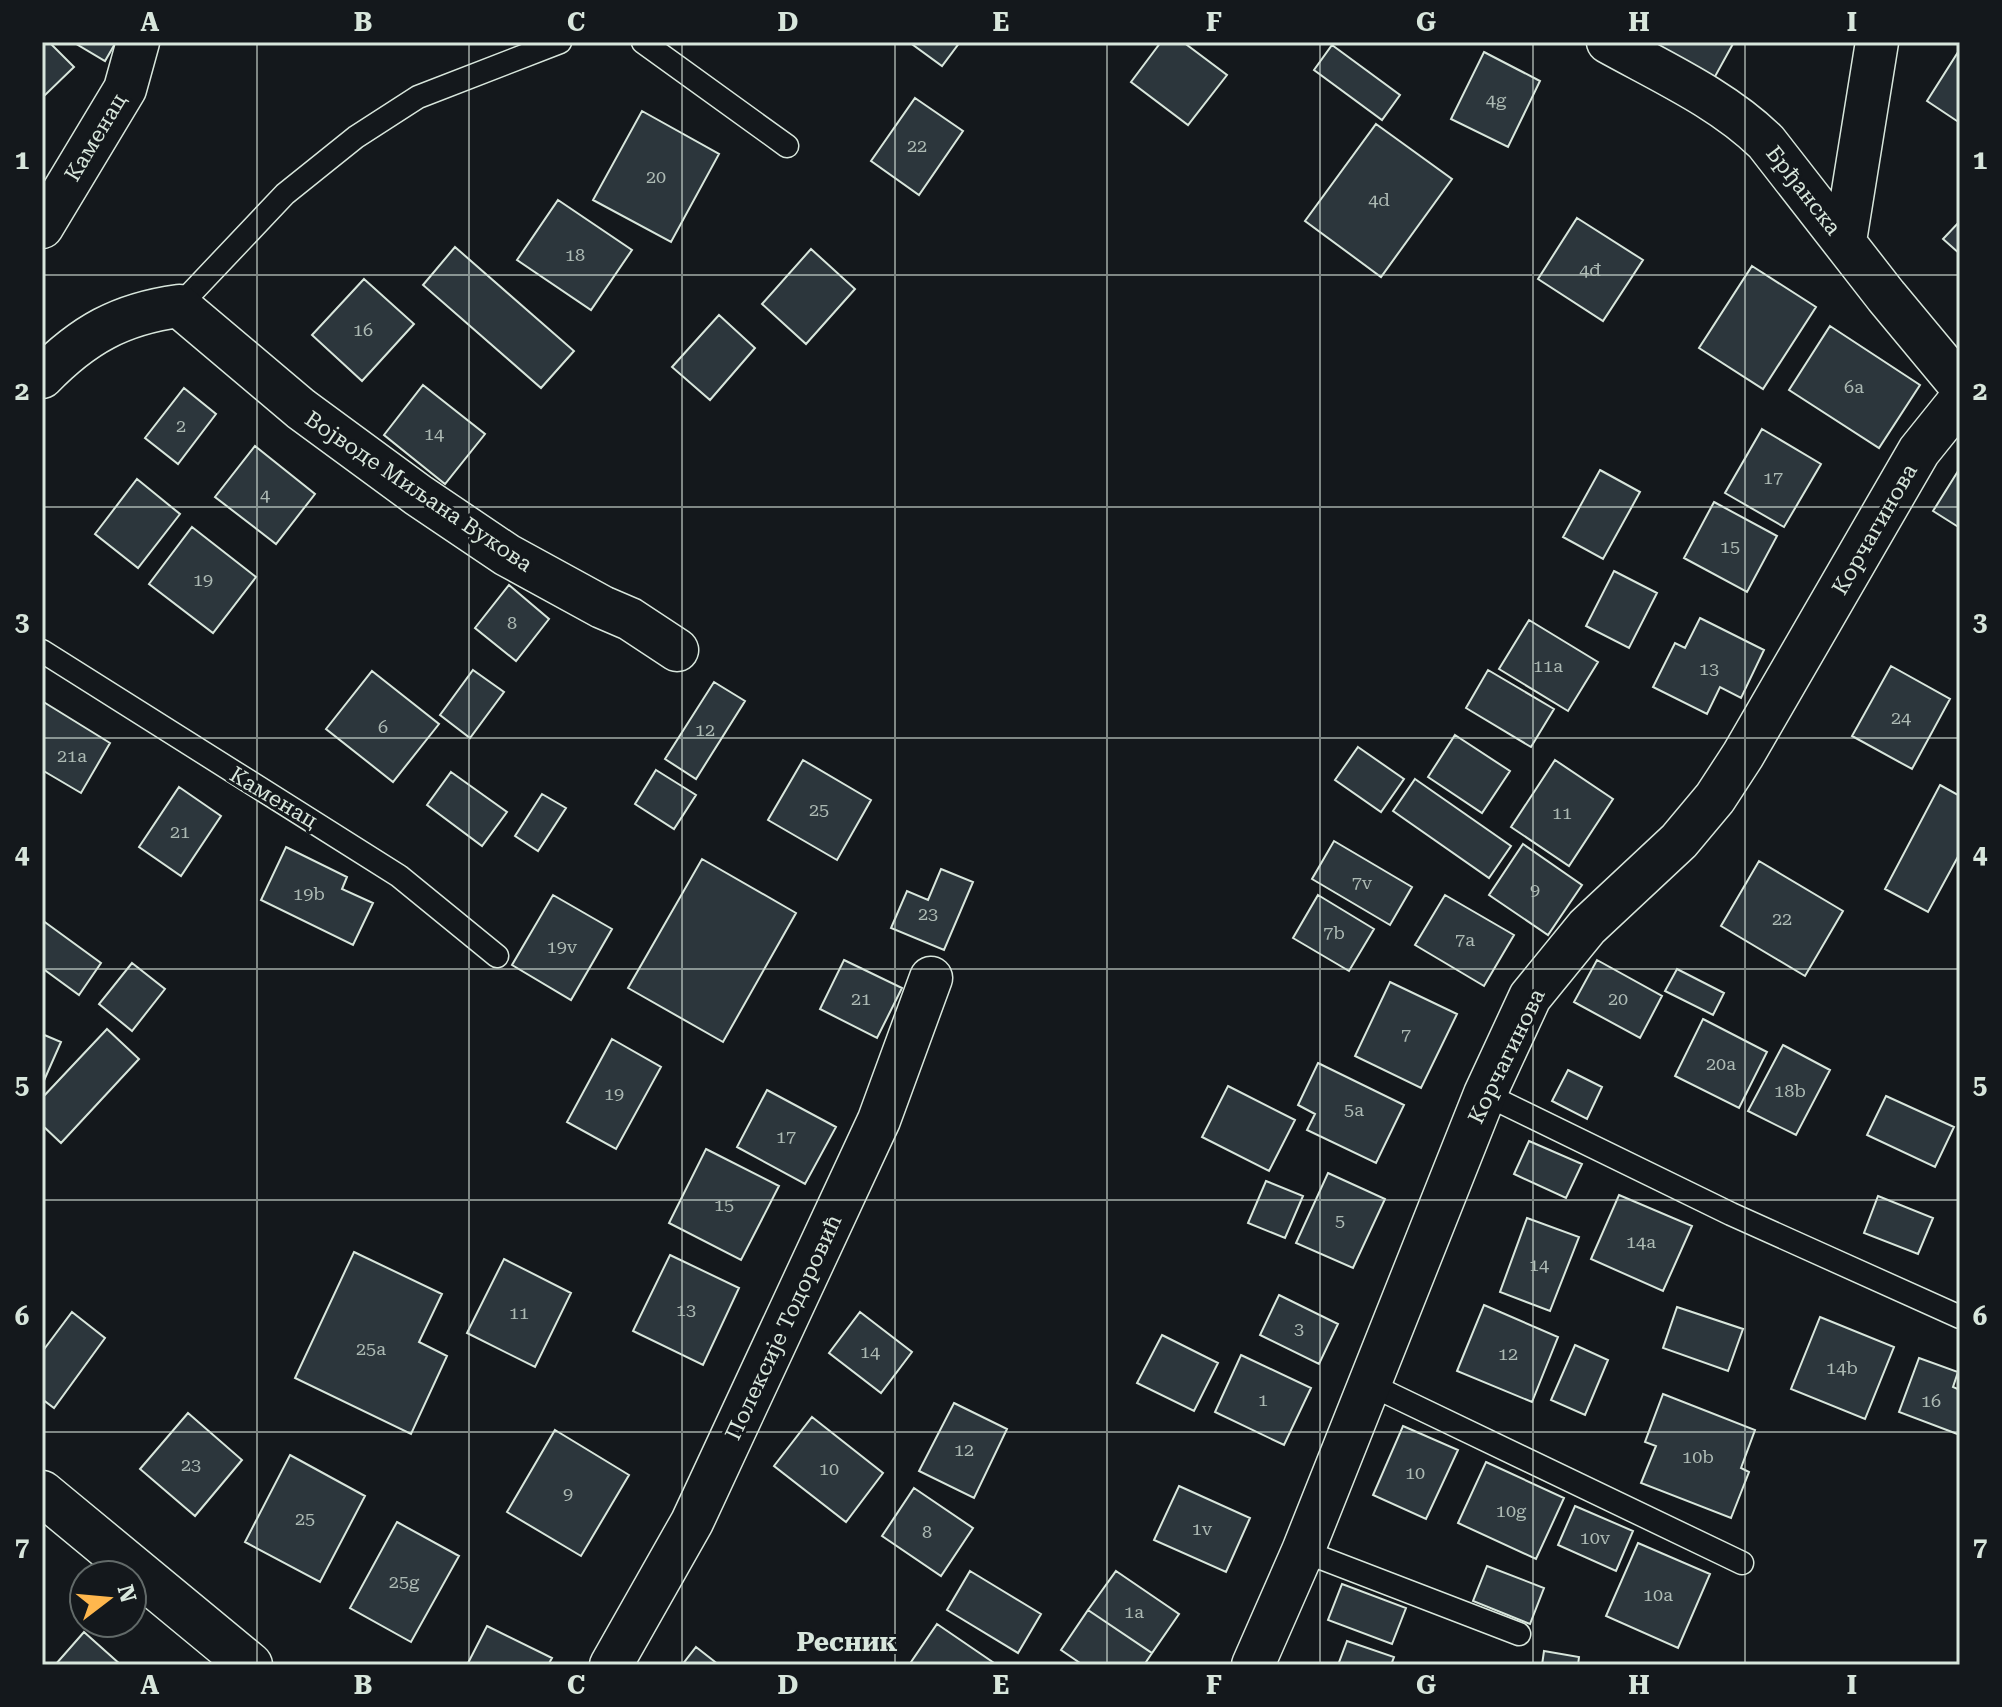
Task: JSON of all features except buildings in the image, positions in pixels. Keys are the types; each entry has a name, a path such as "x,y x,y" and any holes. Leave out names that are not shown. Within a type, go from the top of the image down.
{"street":[{"name":"Каменац","path":"42,227 125,89 138,42"},
{"name":"Брђанска","path":"1608,42 1746,122 1766,142 1960,385"},
{"path":"1845,241 1877,42"},
{"path":"42,377 64,355 109,324 145,311 179,306"},
{"name":"Војводе Миљана Вукова","path":"179,306 301,409 418,495 507,555 630,619 677,650"},
{"name":"Корчагинова","path":"1253,1665 1303,1551 1485,1094 1530,997 1587,927 1679,841 1715,798 1919,451 1960,400"},
{"name":"Полексије Тодоровић","path":"611,1665 699,1508 879,1120 931,978"},
{"path":"42,1493 250,1665"}],"lane":[{"path":"179,306 285,194 356,137 418,97 560,42"},
{"path":"643,42 787,146"},
{"name":"Каменац","path":"42,651 399,876 497,956"},
{"path":"1485,1094 1731,1214 1960,1317"},
{"path":"1369,1384 1742,1563"},
{"path":"1303,1551 1519,1634"}],"district":[{"name":"Ресник","path":"847,1642"}]}
